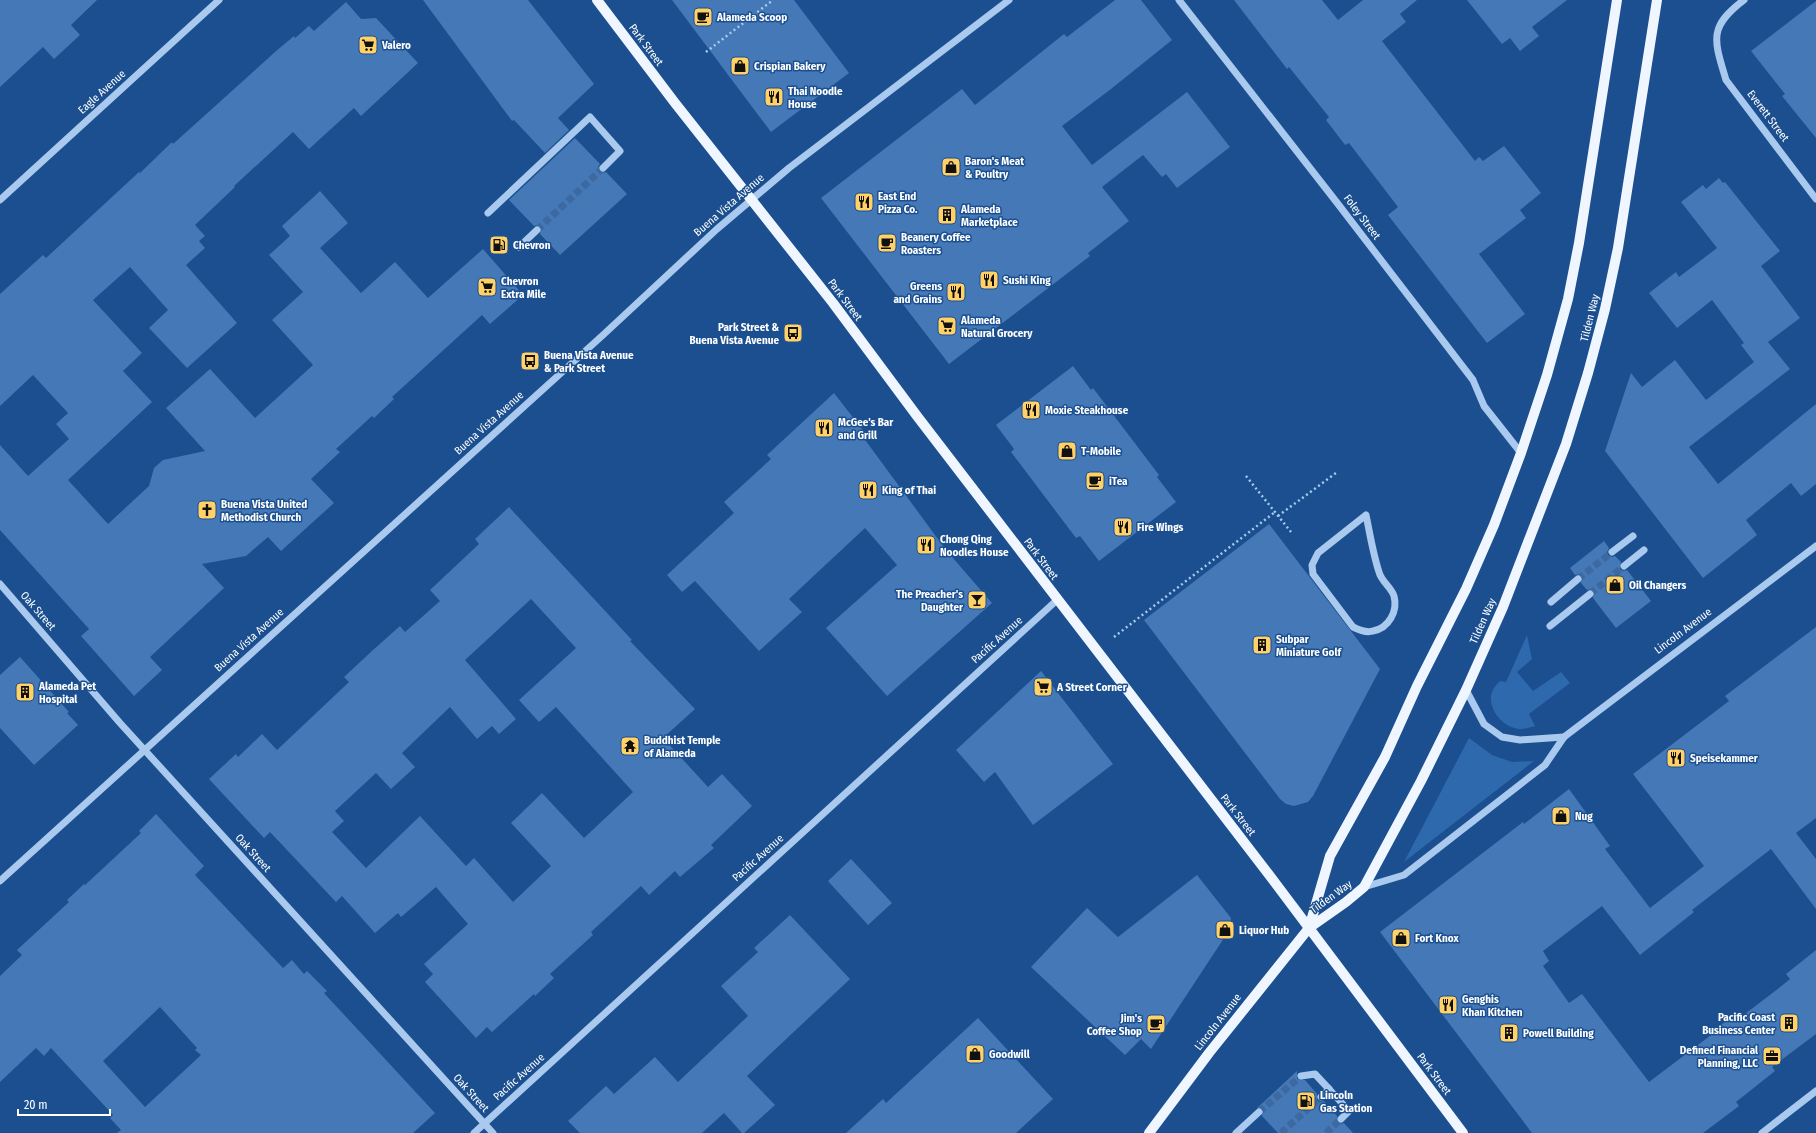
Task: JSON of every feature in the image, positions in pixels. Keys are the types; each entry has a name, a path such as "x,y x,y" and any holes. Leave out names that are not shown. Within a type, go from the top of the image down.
{"main road":[{"name":"Park Street","path":"597,0 675,103 832,303 1057,600 1309,928 1463,1133"},
{"name":"Tilden Way","path":"1309,928 1330,856 1385,757 1417,686 1455,612 1494,525 1521,453 1547,375 1568,300 1579,243 1617,0"},
{"name":"Tilden Way","path":"1309,928 1346,902 1364,887 1422,781 1466,690 1503,607 1566,444 1588,373 1605,309 1618,248 1657,0"},
{"name":"Lincoln Avenue","path":"1149,1133 1209,1053 1309,928"}],"street":[{"name":"Eagle Avenue","path":"0,200 219,0"},
{"name":"Buena Vista Avenue","path":"0,881 603,335 703,242 789,168 1009,0"},
{"name":"Foley Street","path":"1179,0 1473,380 1484,406 1521,453"},
{"name":"Everett Street","path":"1744,0 1731,10 1720,23 1716,40 1726,80 1816,198"},
{"path":"488,213 590,117 620,151 603,168"},
{"path":"519,247 537,230"},
{"path":"1366,515 1379,574 1394,597 1392,618 1384,627 1373,632 1363,631 1353,627 1313,574 1312,565 1318,554 1366,515"},
{"path":"1612,552 1633,536"},
{"name":"Lincoln Avenue","path":"1364,887 1404,875 1545,765 1564,737 1816,546"},
{"path":"1624,566 1644,550"},
{"path":"1551,602 1578,579"},
{"name":"Oak Street","path":"0,584 144,750 493,1133"},
{"path":"1550,626 1590,594"},
{"name":"Pacific Avenue","path":"474,1133 1057,600"},
{"path":"1466,690 1484,724 1502,738 1520,740 1564,737"},
{"path":"1301,1076 1315,1074 1349,1111 1340,1119"},
{"path":"1321,1097 1329,1089"},
{"path":"1762,1133 1816,1091"},
{"path":"1236,1133 1259,1112"}],"path":[{"path":"706,52 772,0"},
{"path":"1278,516 1336,473"},
{"path":"1246,476 1291,532"},
{"path":"1096,650 1275,512"}],"shaded area":[{"path":"1527,635 1532,659 1517,672 1533,691 1561,672 1570,683 1529,714 1535,726 1522,729 1509,726 1503,722 1494,711 1491,699 1494,688 1498,683 1500,681 1506,682"},
{"path":"1469,738 1492,755 1512,762 1534,761 1404,862"}],"building":[{"path":"0,0 97,0 71,25 80,35 54,59 43,47 0,87"},
{"path":"423,0 528,0 594,84 558,118 569,130 545,153 514,120 512,121"},
{"path":"672,0 794,0 849,73 771,132"},
{"path":"1115,0 1141,0 1172,40 1062,126 1092,165 1187,92 1230,147 1177,188 1166,174 1162,177 1143,155 1102,187 1129,221 1088,253 1090,256 949,364 821,198 962,89 975,105 1064,34 1067,37"},
{"path":"1234,0 1322,0 1338,20 1363,0 1417,0 1400,14 1406,22 1382,41 1475,161 1479,157 1483,161 1504,146 1541,193 1520,210 1526,218 1479,254 1525,314 1487,343 1388,215 1398,207 1349,143 1345,145 1326,120 1329,117 1289,67 1287,69"},
{"path":"1467,0 1567,0 1532,27 1539,36 1520,51 1510,38 1502,44"},
{"path":"1816,1 1816,138 1782,96 1785,94 1751,51"},
{"path":"346,2 361,19 376,18 418,63 361,116 354,108 309,149 293,132 234,186 235,187 195,225 205,236 199,241 205,248 186,265 237,323 187,368 149,328 168,310 130,267 93,300 142,353 123,371 152,402 68,480 108,524 149,486 154,468 163,460 205,451 166,408 210,369 255,418 313,365 272,320 303,292 269,255 290,236 282,226 320,191 348,223 320,248 361,293 395,262 428,298 483,249 523,295 490,324 482,315 392,397 394,399 374,418 372,416 336,449 340,452 311,479 334,503 281,551 268,537 246,556 202,564 224,588 150,657 162,670 134,696 81,636 89,629 0,530 0,445 28,476 69,439 56,424 68,413 33,375 0,406 0,294 43,255 46,258 172,142 173,144 275,52 309,26 314,31"},
{"path":"575,138 600,164 598,167 599,171 602,173 606,172 627,194 560,255 540,234 541,227 538,225 534,226 509,200"},
{"path":"1719,178 1723,183 1725,182 1780,251 1761,266 1800,318 1768,342 1790,369 1689,447 1718,484 1816,404 1816,484 1801,496 1791,483 1746,520 1757,535 1703,578 1605,451 1631,373 1642,387 1675,360 1706,400 1754,362 1741,345 1744,343 1712,300 1677,328 1649,293 1676,272 1679,277 1717,248 1681,202 1703,185 1706,189"},
{"path":"1073,366 1091,390 1093,388 1159,475 1157,477 1176,502 1099,561 1080,536 1076,538 1011,452 1014,449 996,425"},
{"path":"834,393 866,434 863,437 946,550 992,603 887,696 826,628 897,565 865,528 789,599 802,612 759,651 695,581 682,592 667,575 734,513 724,502 771,459 767,455"},
{"path":"509,507 632,640 630,641 695,709 663,738 708,787 722,774 752,806 711,845 714,848 680,877 675,871 649,895 641,886 591,932 593,935 550,974 554,978 535,996 534,994 492,1032 487,1027 476,1038 425,982 433,974 424,964 468,924 436,887 401,917 398,913 375,933 342,896 336,902 270,832 264,838 209,779 236,754 238,757 262,734 277,750 349,682 344,677 373,650 400,626 405,632 440,601 430,590 479,544 475,539","holes":["531,599 576,648 519,700 539,722 556,707 633,792 584,838 542,793 511,823 551,866 513,902 474,858 466,866 420,816 366,868 332,832 344,821 335,811 376,773 391,789 415,767 402,753 450,707 477,739 492,726 499,734 516,719 465,660"]},
{"name":"Subpar Miniature Golf","path":"1269,524 1380,669 1313,796 1308,802 1294,806 1286,804 1280,799 1144,620"},
{"path":"1604,541 1609,548 1607,552 1608,555 1612,557 1615,556 1621,562 1620,569 1623,571 1627,570 1651,601 1616,628 1593,598 1594,591 1591,589 1587,590 1581,583 1582,576 1579,574 1575,575 1570,568"},
{"path":"1816,627 1816,818 1796,833 1816,859 1816,909 1771,849 1692,910 1694,912 1640,955 1602,906 1543,951 1549,961 1543,966 1569,1003 1582,994 1649,1082 1715,1032 1714,1030 1733,1016 1737,1020 1779,988 1790,979 1786,974 1816,950 1816,1034 1772,1067 1775,1071 1736,1102 1739,1106 1703,1133 1532,1133 1380,932 1523,822 1524,824 1569,789 1610,846 1605,849 1650,908 1704,866 1633,774 1729,701 1725,696"},
{"name":"Alameda Pet Hospital","path":"20,657 69,712 67,713 78,725 34,765 0,728 0,675"},
{"path":"1041,671 1113,764 1033,825 995,772 984,782 956,750"},
{"path":"156,814 204,866 195,875 283,968 292,960 304,974 307,971 327,991 324,993 435,1113 413,1133 117,1133 121,1130 110,1118 113,1115 51,1048 44,1056 36,1048 0,1082 0,976 22,955 17,950 69,902 67,900 141,833 139,831","holes":["160,1007 197,1048 195,1050 201,1055 145,1107 103,1061"]},
{"path":"851,859 892,903 868,925 828,881"},
{"path":"1197,875 1231,918 1230,929 1151,1049 1141,1039 1125,1055 1031,967 1087,908 1118,937"},
{"path":"790,915 850,979 747,1076 775,1105 744,1133 742,1133 724,1113 702,1133 580,1133 568,1121 606,1086 614,1094 655,1057 678,1082 748,1016 721,986 758,952 754,948"},
{"name":"Goodwill","path":"978,1018 1053,1099 1016,1133 846,1133 883,1099 886,1103"},
{"path":"1297,1071 1297,1079 1305,1080 1317,1094 1317,1100 1320,1102 1324,1101 1337,1116 1337,1122 1340,1124 1344,1123 1353,1133 1278,1133 1262,1116 1263,1109 1257,1108"}],"tunnel":[{"path":"537,230 603,168"},
{"path":"1578,579 1612,552"},
{"path":"1590,594 1624,566"},
{"path":"1259,1112 1301,1076"},
{"path":"1281,1133 1321,1097"},
{"path":"1326,1133 1341,1119"}],"place":[{"name":"Alameda Scoop","path":"703,17"},
{"name":"Valero","path":"368,45"},
{"name":"Crispian Bakery","path":"740,66"},
{"name":"Thai Noodle House","path":"774,97"},
{"name":"Baron's Meat & Poultry","path":"951,167"},
{"name":"East End Pizza Co.","path":"864,202"},
{"name":"Alameda Marketplace","path":"947,215"},
{"name":"Beanery Coffee Roasters","path":"887,243"},
{"name":"Chevron","path":"499,245"},
{"name":"Sushi King","path":"989,280"},
{"name":"Chevron Extra Mile","path":"487,287"},
{"name":"Greens and Grains","path":"956,292"},
{"name":"Alameda Natural Grocery","path":"947,326"},
{"name":"Park Street & Buena Vista Avenue","path":"793,333"},
{"name":"Buena Vista Avenue & Park Street","path":"530,361"},
{"name":"Moxie Steakhouse","path":"1031,410"},
{"name":"McGee's Bar and Grill","path":"824,428"},
{"name":"T-Mobile","path":"1067,451"},
{"name":"iTea","path":"1095,481"},
{"name":"King of Thai","path":"868,490"},
{"name":"Buena Vista United Methodist Church","path":"207,510"},
{"name":"Fire Wings","path":"1123,527"},
{"name":"Chong Qing Noodles House","path":"926,545"},
{"name":"Oil Changers","path":"1615,585"},
{"name":"The Preacher's Daughter","path":"977,600"},
{"name":"Subpar Miniature Golf","path":"1262,645"},
{"name":"A Street Corner","path":"1043,687"},
{"name":"Alameda Pet Hospital","path":"25,692"},
{"name":"Buddhist Temple of Alameda","path":"630,746"},
{"name":"Speisekammer","path":"1676,758"},
{"name":"Nug","path":"1561,816"},
{"name":"Liquor Hub","path":"1225,930"},
{"name":"Fort Knox","path":"1401,938"},
{"name":"Genghis Khan Kitchen","path":"1448,1005"},
{"name":"Pacific Coast Business Center","path":"1789,1023"},
{"name":"Jim's Coffee Shop","path":"1156,1024"},
{"name":"Powell Building","path":"1509,1033"},
{"name":"Goodwill","path":"975,1054"},
{"name":"Defined Financial Planning, LLC","path":"1772,1056"},
{"name":"Lincoln Gas Station","path":"1306,1101"}]}
